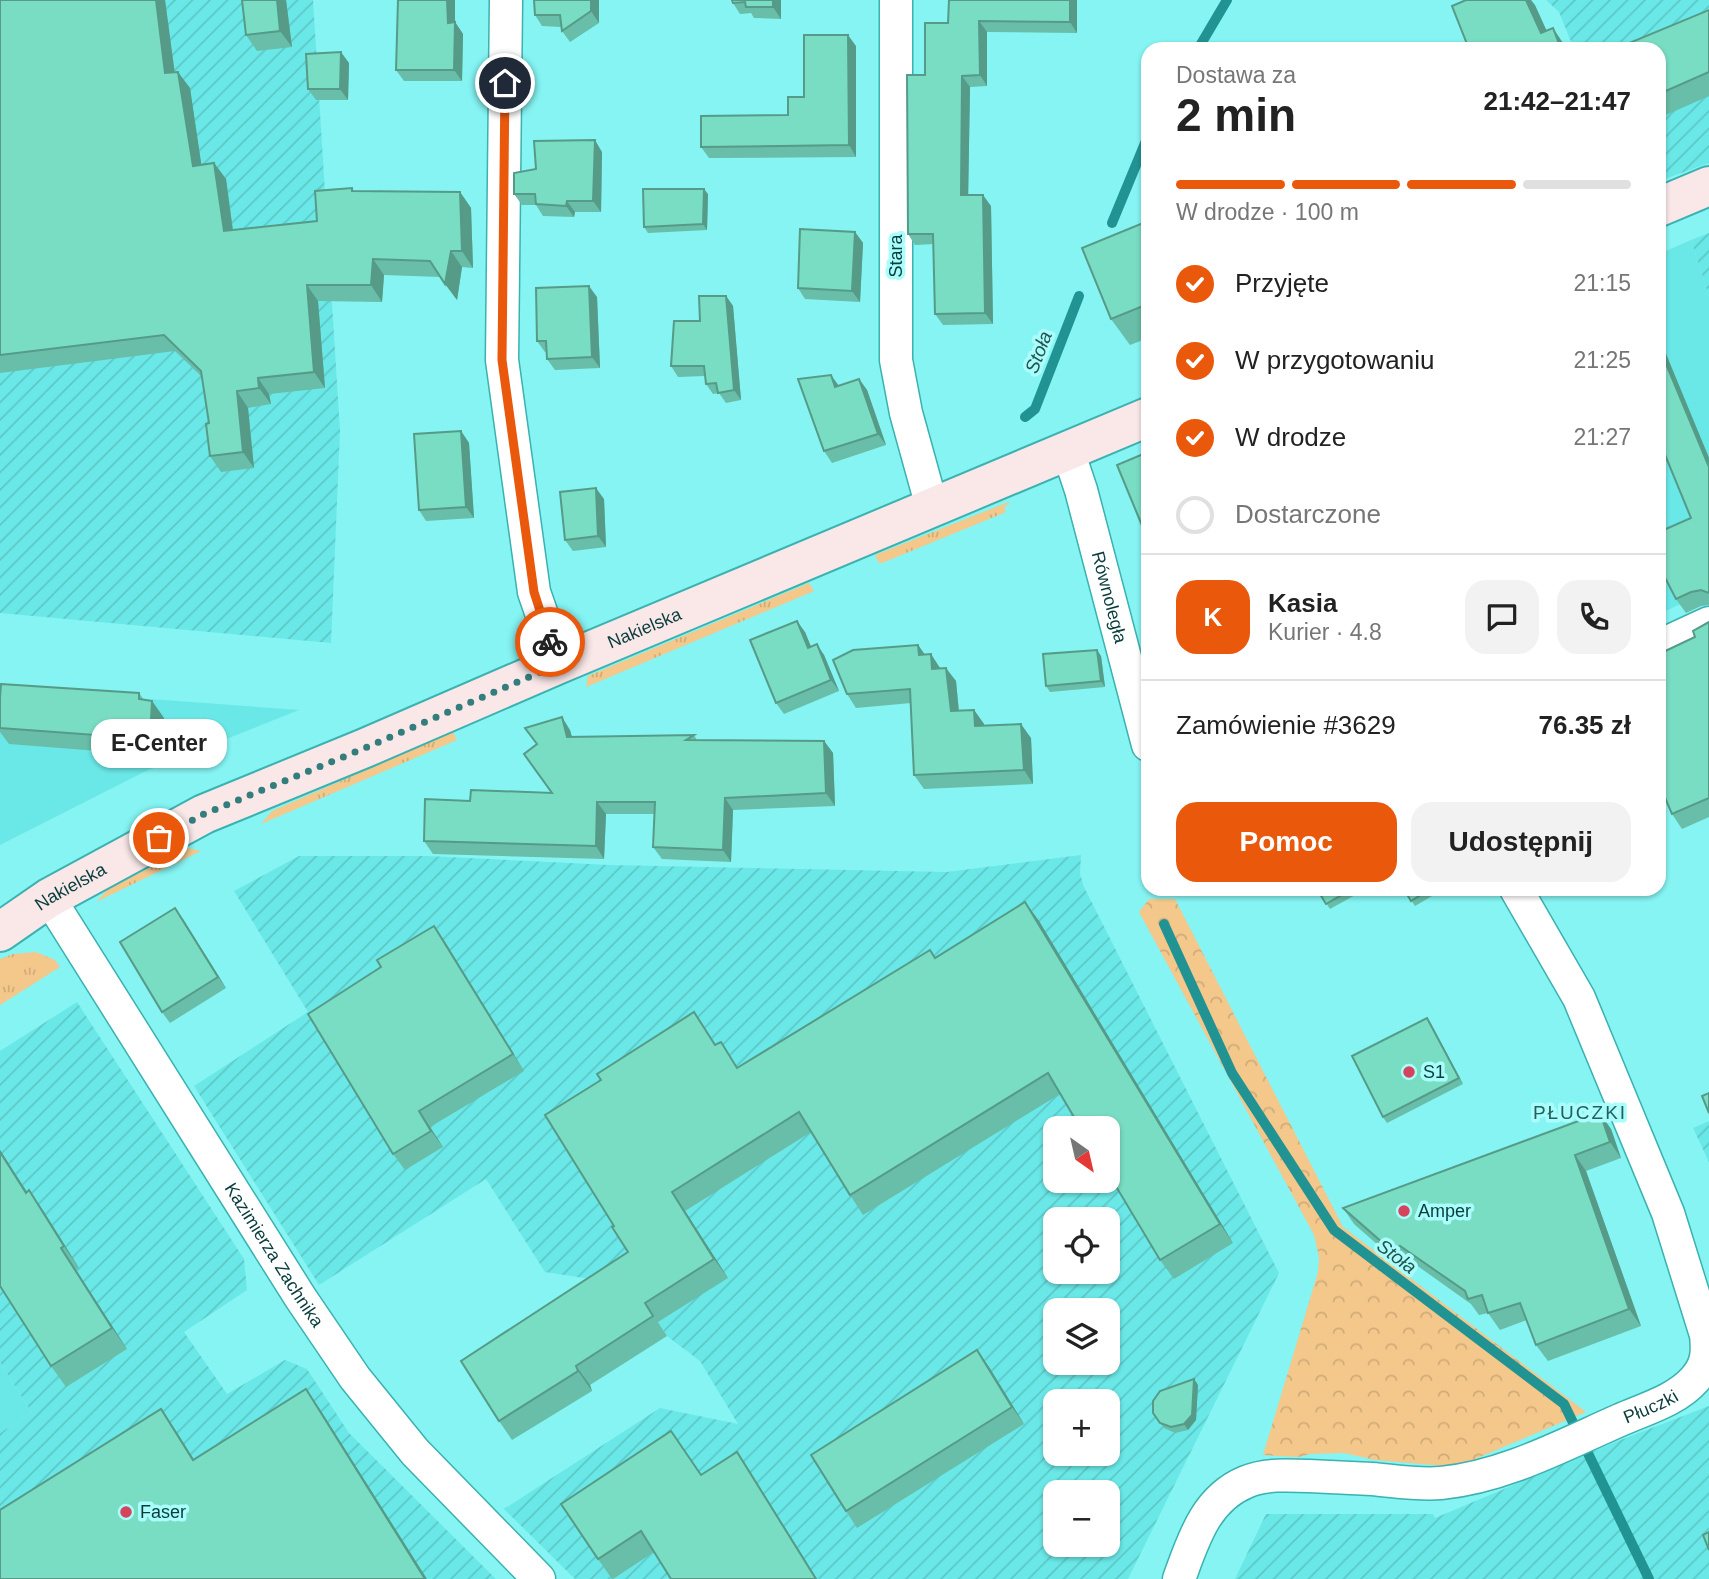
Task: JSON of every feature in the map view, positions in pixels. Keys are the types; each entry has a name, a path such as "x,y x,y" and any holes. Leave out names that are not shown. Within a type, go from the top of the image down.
{"street":[{"path":"506,0 502,360 534,592 559,664"},
{"name":"Stara","path":"896,0 896,360 917,457 932,507"},
{"path":"1666,204 1709,186"},
{"name":"Nakielska","path":"0,932 50,898 204,814 1141,420"},
{"name":"Równoległa","path":"1068,451 1081,490 1141,718"},
{"path":"1666,643 1709,623"},
{"name":"Płuczki","path":"1179,1579 1209,1510 1231,1490 1261,1477 1295,1476 1439,1483 1471,1479 1561,1446 1660,1402 1693,1381 1703,1368 1707,1352 1706,1335 1668,1213 1579,998 1520,896"},
{"name":"Kazimierza Zachnika","path":"50,898 300,1297 355,1378 415,1452 539,1579"}],"shaded area":[{"path":"0,0 313,0 340,431 331,643 0,613"},
{"path":"1546,0 1709,0 1709,163 1666,178 1666,42 1571,42 1559,12"},
{"path":"1709,233 1709,297 1691,240"},
{"path":"1691,240 1709,297 1709,591 1666,611 1666,251"},
{"path":"0,688 299,710 146,771 0,845"},
{"path":"1081,855 1080,874 1084,887 1279,1273 1128,1579 575,1579 504,1509 660,1408 738,1424 700,1361 667,1336 636,1286 545,1272 486,1179 319,1285 194,1086 308,1012 234,891 299,856 427,856 609,865 947,872"},
{"path":"77,1002 244,1259 247,1290 184,1332 227,1394 285,1360 307,1369 349,1433 496,1579 0,1579 0,1433 32,1413 0,1362 0,1051"},
{"path":"1709,1121 1709,1162 1693,1128"},
{"path":"0,1362 32,1413 0,1433"},
{"path":"1709,1406 1709,1579 1235,1579 1266,1514 1433,1514 1435,1518"}],"green space":[{"path":"1011,501 1004,508 1006,512 882,563 879,563 875,555"},
{"path":"809,583 814,591 586,687 588,676"},
{"path":"453,732 457,740 261,824 272,811"},
{"path":"188,848 201,851 96,902 108,889"},
{"path":"1149,899 1175,899 1343,1227 1586,1412 1456,1467 1375,1460 1344,1453 1299,1457 1263,1455 1318,1272 1319,1257 1314,1235 1139,912"},
{"path":"36,952 55,960 60,967 0,1005 0,959 13,954"}],"building":[{"path":"0,0 156,0 165,73 178,72 193,166 214,163 224,231 317,221 315,191 352,188 352,191 460,192 462,251 451,251 445,284 430,261 373,259 371,285 307,285 314,372 258,378 259,388 237,391 243,452 210,456 206,424 209,423 201,371 164,335 0,355"},
{"path":"242,0 277,0 280,31 246,35"},
{"path":"398,0 447,0 448,23 455,22 454,70 396,70"},
{"path":"534,0 591,0 591,11 562,31 560,15 535,15"},
{"path":"732,0 773,0 773,7 746,7 745,2 733,3"},
{"path":"949,0 1070,0 1070,22 979,21 980,75 962,76 961,195 983,195 985,313 935,314 933,234 908,234 907,75 925,75 925,23 948,23"},
{"path":"1466,0 1526,0 1541,33 1553,28 1558,42 1466,42 1452,6"},
{"path":"1709,10 1709,72 1666,91 1666,42 1632,42"},
{"path":"804,35 848,35 849,145 701,147 701,116 788,115 788,97 804,97"},
{"path":"341,52 340,89 308,89 306,54"},
{"path":"595,140 593,201 567,201 566,206 536,204 535,194 514,194 514,173 536,169 534,141"},
{"path":"643,189 704,189 703,224 644,227"},
{"path":"1141,224 1141,307 1111,319 1082,248"},
{"path":"800,229 855,232 852,291 798,288"},
{"path":"589,286 592,357 547,359 546,341 537,341 536,288"},
{"path":"699,296 726,296 734,390 718,393 716,383 706,384 704,366 671,366 674,321 700,321"},
{"path":"1666,364 1709,467 1709,593 1701,590 1676,599 1666,580 1666,529 1691,518 1666,457"},
{"path":"831,375 835,387 859,379 878,434 824,451 798,379"},
{"path":"461,431 466,507 419,510 414,434"},
{"path":"1141,455 1141,523 1117,465"},
{"path":"596,488 598,536 565,540 560,492"},
{"path":"797,621 808,648 817,644 831,680 776,703 750,640"},
{"path":"1709,622 1709,798 1672,814 1666,800 1666,651 1695,637 1693,631"},
{"path":"918,645 919,655 931,654 932,669 946,668 951,711 974,710 975,726 1021,724 1024,770 914,775 910,689 847,694 833,660 853,650"},
{"path":"1097,650 1101,681 1046,686 1043,654"},
{"path":"1,684 139,693 139,699 152,701 150,739 0,728"},
{"path":"562,717 567,737 694,735 686,740 824,741 826,793 725,798 723,850 653,847 655,802 597,802 596,846 424,841 425,799 470,801 471,790 552,793 524,754 537,744 525,728"},
{"path":"1321,896 1340,896 1326,904"},
{"path":"1025,902 1220,1224 1160,1260 1120,1193 1120,1116 1073,1116 1048,1073 850,1195 799,1112 672,1192 714,1259 645,1303 653,1316 576,1366 578,1371 499,1421 461,1361 628,1252 545,1115 601,1080 597,1074 694,1012 715,1045 721,1042 737,1068 930,950 935,958"},
{"path":"175,908 218,977 162,1012 120,942"},
{"path":"434,926 513,1054 419,1111 431,1131 393,1154 308,1014 381,967 377,960"},
{"path":"1427,1018 1459,1078 1383,1117 1352,1056"},
{"path":"1709,1093 1709,1113 1702,1096"},
{"path":"1600,1113 1610,1142 1575,1155 1629,1309 1536,1345 1520,1303 1488,1313 1482,1295 1468,1299 1465,1291 1400,1246 1391,1250 1343,1208"},
{"path":"0,1152 26,1193 29,1190 64,1246 61,1248 112,1328 51,1366 0,1286"},
{"path":"977,1350 1012,1407 846,1511 811,1455"},
{"path":"1194,1379 1192,1415 1184,1424 1171,1427 1160,1423 1153,1413 1153,1401 1160,1391"},
{"path":"306,1389 425,1579 0,1579 0,1510 161,1409 193,1460"},
{"path":"671,1431 701,1475 737,1452 816,1579 671,1579 641,1531 598,1559 561,1504"},
{"path":"1709,1532 1709,1550 1703,1535"}],"waterway":[{"name":"Stoła","path":"1202,42 1227,0"},
{"name":"Stoła","path":"1112,223 1141,153"},
{"name":"Stoła","path":"1025,417 1035,409 1079,296"},
{"name":"Stoła","path":"1164,924 1232,1073 1334,1230 1564,1404 1649,1579"}],"way so far":[{"path":"159,838 204,814 458,709 559,664 550,642"}],"place":[{"name":"E-Center","path":"159,838"},
{"name":"S1","path":"1409,1072"},
{"name":"Amper","path":"1404,1211"},
{"name":"Faser","path":"126,1512"}],"district":[{"name":"PŁUCZKI","path":"1580,1112"}],"route":[{"path":"505,83 502,360 534,592 550,642"}]}
